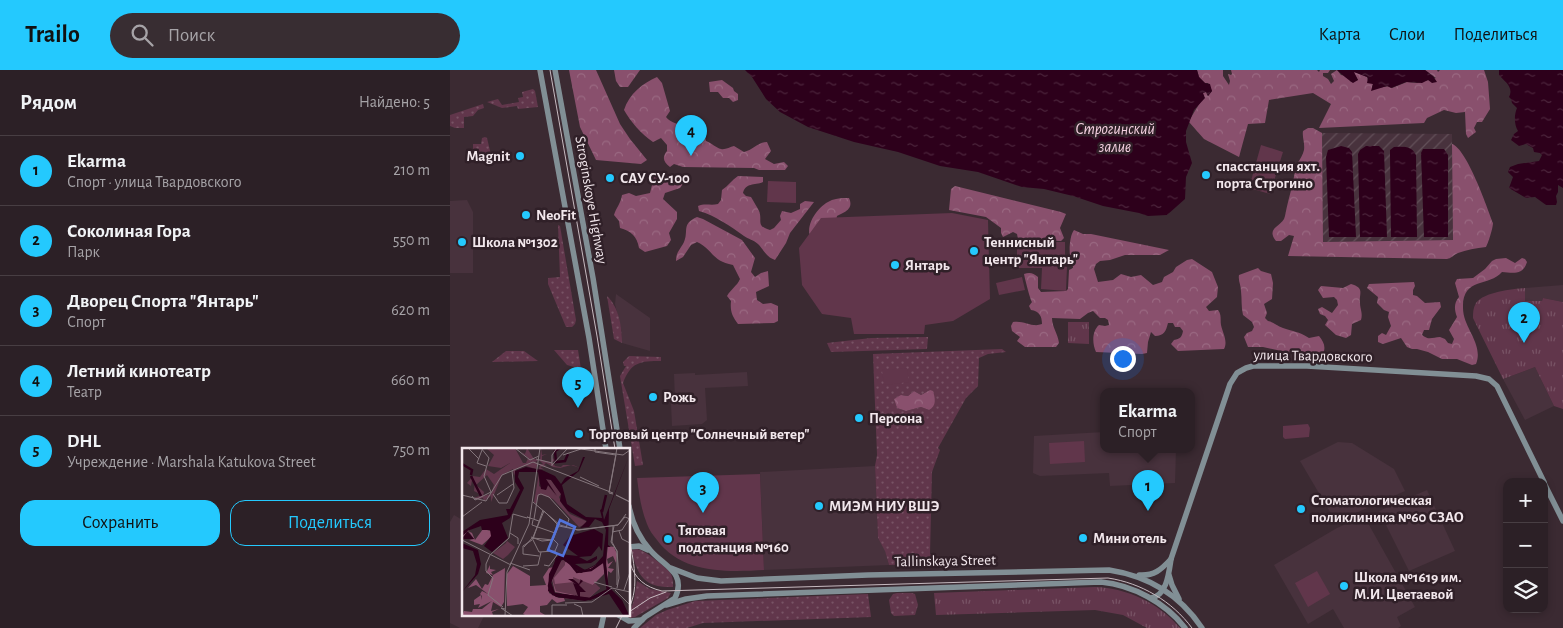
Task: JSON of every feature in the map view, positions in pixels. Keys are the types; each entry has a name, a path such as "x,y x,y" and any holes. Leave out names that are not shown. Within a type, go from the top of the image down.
{"main road":[{"name":"Stroginskoye Highway","path":"540,70 589,338 606,448"},
{"name":"Stroginskoye Highway","path":"555,70 620,448"},
{"name":"улица Твардовского","path":"1163,589 1169,573 1171,559 1232,379 1237,373 1248,367 1307,366 1487,378 1497,386 1542,478"},
{"name":"улица Твардовского","path":"1548,490 1563,521"},
{"path":"630,509 635,526 650,551"},
{"path":"630,547 640,546 650,551"},
{"name":"Tallinskaya Street","path":"650,551 672,568 697,578 721,581 868,575 1104,570 1134,575 1163,589 1182,603 1202,628"},
{"path":"1134,575 1148,576 1155,574 1171,559"},
{"path":"634,628 642,620 675,598 677,591 676,577 672,568"},
{"path":"1169,573 1173,587 1182,603"},
{"name":"Tallinskaya Street","path":"666,605 686,599 707,596 1097,582 1127,588 1150,598 1170,612 1186,628"},
{"path":"1150,598 1157,597 1163,589"},
{"path":"621,616 629,621 642,620"}],"shaded area":[{"path":"1322,133 1452,134 1453,240 1323,242"},
{"name":"Школа №1302","path":"467,200 473,212 473,273 450,273 450,201"},
{"path":"1563,285 1563,302 1543,298 1542,301 1524,301 1525,288"},
{"path":"616,294 650,318 650,351 622,343 622,333 615,304"},
{"path":"1535,367 1554,406 1525,420 1503,379"},
{"path":"747,372 748,386 705,388 707,420 702,424 672,426 671,404 675,399 674,374 695,373 695,375"},
{"path":"1100,432 1100,453 1176,453 1175,483 1110,486 1109,473 1040,476 1033,473 1034,436"},
{"path":"1338,442 1352,443 1394,469 1405,491 1336,522 1300,461"},
{"name":"МИЭМ НИУ ВШЭ","path":"875,466 878,538 885,550 889,565 764,570 760,472"},
{"path":"1427,490 1455,551 1409,571 1379,511"},
{"path":"454,515 462,520 462,616 484,616 478,628 460,628 450,623 450,522"},
{"name":"Школа №1619 им. М.И. Цветаевой","path":"1364,516 1415,607 1397,617 1401,626 1398,628 1344,628 1333,609 1308,624 1274,565 1337,528"}],"green space":[{"path":"569,70 596,70 620,124 647,160 641,164 596,160 580,127"},
{"path":"614,70 640,70 628,87 620,87 616,81"},
{"path":"1197,70 1223,70 1223,76 1229,85 1228,74 1232,74 1231,70 1317,70 1319,72 1320,70 1330,70 1328,73 1323,73 1323,76 1331,84 1334,81 1331,74 1337,70 1351,82 1358,80 1353,72 1355,72 1367,77 1368,81 1373,84 1372,87 1389,86 1392,88 1407,82 1417,83 1436,78 1425,70 1437,70 1438,72 1440,70 1484,70 1488,82 1490,109 1482,122 1477,122 1474,128 1476,132 1468,138 1466,134 1465,112 1456,113 1444,110 1427,118 1424,123 1319,128 1331,104 1313,93 1269,100 1265,123 1248,124 1239,157 1204,139 1189,122 1203,93 1206,92 1208,96 1212,91 1208,83 1205,83 1199,77"},
{"path":"657,77 662,83 670,111 666,117 668,119 688,126 696,125 704,131 706,141 721,149 734,146 744,152 767,142 771,151 765,159 774,164 784,162 788,166 785,170 683,167 674,164 670,167 664,159 667,145 661,138 653,142 649,139 637,128 624,110 629,99 637,90"},
{"path":"722,80 738,94 738,100 733,102 729,98 723,98 718,92 710,92 709,82"},
{"path":"533,89 538,107 518,109 517,106 502,108 487,102 498,99 502,105 519,102 518,98 523,97 522,92"},
{"path":"483,104 484,108 478,110 473,116 464,117 464,128 450,126 450,115"},
{"path":"1313,128 1322,133 1323,242 1453,240 1452,144 1458,148 1470,167 1493,223 1486,247 1461,252 1447,259 1288,256 1294,236 1289,235 1281,241 1276,241 1272,233 1284,220 1296,166 1304,150 1303,131"},
{"path":"482,138 487,138 492,159 473,159 473,144 481,144"},
{"path":"1261,145 1283,152 1270,194 1249,188"},
{"path":"659,174 673,176 684,182 680,188 665,193 663,199 677,212 677,219 669,233 671,240 667,246 645,252 639,248 637,240 633,235 620,228 619,221 614,215 622,195 629,193 636,196 650,193 654,177"},
{"path":"738,176 763,177 763,182 746,187 743,193 751,197 759,211 761,225 770,230 781,220 782,211 791,213 800,209 800,204 805,201 814,202 790,233 775,260 767,255 755,241 717,218 699,211 698,206 718,204 721,200 722,190"},
{"path":"768,181 796,182 796,203 767,202"},
{"path":"955,186 1066,214 1060,228 1064,238 1061,241 1018,239 1017,234 1013,232 1003,237 1001,228 986,217 949,210 951,189"},
{"path":"838,198 849,198 850,207 848,210 837,216 836,220 810,235 811,221 824,204"},
{"name":"Янтарь","path":"952,213 988,220 990,299 953,321 925,325 924,334 854,334 851,318 822,314 802,285 799,248 821,218"},
{"path":"697,217 742,240 755,258 751,272 755,277 768,271 769,286 756,292 757,300 763,304 771,303 778,306 778,321 774,323 738,324 732,313 731,301 727,296 740,279 733,265 720,261 697,242 691,245 683,257 676,261 677,253 684,242 687,225"},
{"path":"558,225 560,226 576,320 572,327 566,327 548,284 548,278 560,277"},
{"path":"1074,230 1083,234 1169,250 1160,255 1125,255 1100,261 1094,269 1098,282 1113,280 1121,274 1131,277 1141,275 1153,285 1162,282 1164,277 1173,272 1176,267 1192,259 1212,272 1218,287 1217,297 1206,307 1209,311 1218,310 1219,312 1225,340 1224,349 1178,351 1171,344 1182,335 1183,331 1180,327 1175,327 1173,323 1168,323 1163,334 1155,336 1151,332 1147,353 1096,352 1093,341 1095,330 1099,325 1109,325 1108,320 1100,318 1093,311 1080,319 1052,318 1059,343 1056,347 1025,347 1017,341 1020,337 1012,331 1011,326 1013,322 1042,324 1040,314 1031,310 1029,306 1032,302 1024,274 1031,273 1038,277 1038,288 1041,292 1066,291 1068,289 1069,270 1073,268 1070,249"},
{"path":"1017,242 1065,242 1065,256 1042,256 1042,265 1067,267 1066,291 1041,289 1042,268 1017,268"},
{"path":"1506,258 1515,263 1522,258 1527,262 1520,271 1514,273 1502,272 1497,277 1471,287 1464,298 1464,315 1477,350 1476,364 1472,365 1457,359 1442,359 1428,352 1412,349 1407,347 1401,338 1383,344 1378,342 1378,336 1382,333 1386,335 1391,326 1388,317 1389,312 1377,303 1378,297 1367,288 1369,284 1414,282 1413,295 1425,303 1440,302 1441,307 1432,319 1429,330 1424,330 1422,335 1429,338 1440,337 1452,344 1454,339 1449,330 1457,317 1455,304 1459,297 1455,283 1457,279 1473,278 1492,261"},
{"path":"1258,268 1271,274 1273,283 1272,299 1264,304 1267,313 1265,318 1281,327 1309,338 1319,336 1324,345 1323,354 1291,353 1263,347 1248,347 1244,337 1254,327 1252,322 1243,315 1239,275"},
{"path":"1022,277 1025,290 999,295 996,283"},
{"path":"1351,284 1360,289 1362,318 1352,324 1351,335 1346,338 1336,335 1325,325 1328,320 1320,314 1318,309 1322,307 1332,313 1338,305 1337,300 1334,297 1323,298 1318,290 1321,286 1343,288"},
{"path":"1525,288 1525,301 1542,301 1543,298 1563,302 1563,409 1554,406 1535,367 1503,379 1473,318 1476,303 1485,296"},
{"path":"607,296 617,312 622,343 614,339"},
{"path":"1068,322 1089,322 1089,344 1068,343"},
{"path":"928,337 927,349 831,352 827,343 871,338"},
{"path":"1002,349 1006,352 988,354 979,358 978,386 966,398 938,448 940,450 932,472 930,554 932,554 933,564 889,565 885,551 878,538 873,354","holes":["930,390 929,410 921,407 906,411 897,408 894,399 903,395 908,396 914,391 921,395"]},
{"path":"554,350 578,350 581,369 567,365"},
{"path":"506,351 524,351 538,361 492,362"},
{"path":"629,356 661,357 661,361 647,361 637,364 629,371 623,383 634,411 643,465 635,466 620,376 626,366 624,366 623,362"},
{"path":"907,368 909,382 884,385 882,370"},
{"path":"930,390 933,391 935,402 929,410 921,407 906,411 897,408 894,399 901,395 908,396 914,391 921,395"},
{"path":"1308,424 1310,428 1309,437 1285,439 1283,437 1283,426"},
{"path":"1084,441 1085,462 1050,464 1049,443"},
{"path":"760,474 764,570 720,570 692,565 667,551 649,528 639,496 637,478"},
{"path":"637,549 650,556 669,571 673,587 656,586 640,575 632,552 632,550"},
{"path":"1317,571 1330,594 1308,607 1295,583"},
{"path":"637,581 650,589 671,593 668,598 630,618 626,616 630,616"},
{"path":"1095,587 1119,590 1142,598 1162,611 1180,628 1147,628 1123,615 1095,610 936,615 934,593"},
{"path":"868,594 871,617 703,623 687,628 640,628 656,615 695,601"},
{"path":"893,594 915,594 918,605 915,615 894,616 891,613 889,600"}],"water":[{"name":"Строгинский залив","path":"745,70 1197,70 1199,77 1205,83 1210,84 1212,91 1208,96 1206,92 1203,93 1205,98 1194,110 1186,131 1186,142 1192,163 1186,177 1185,199 1167,215 1148,216 1103,206 1044,189 1022,187 978,172 940,166 898,152 854,142 808,127 780,112 766,99 752,77"},
{"path":"1337,70 1425,70 1437,82 1432,83 1428,80 1422,83 1406,82 1391,88 1387,86 1371,91 1373,84 1367,83 1367,77 1354,72 1358,80 1353,83"},
{"path":"1499,70 1563,70 1563,188 1558,185 1556,205 1546,205 1535,197 1526,198 1509,188 1513,177 1508,172 1510,167 1539,161 1542,155 1534,152 1533,148 1526,144 1519,146 1511,140 1518,131 1515,120 1517,108 1509,97 1510,87 1499,75"},
{"path":"1341,146 1349,148 1352,152 1356,237 1329,237 1326,157 1328,150"},
{"path":"1366,146 1379,146 1384,151 1387,237 1360,237 1358,154"},
{"path":"1394,147 1409,148 1416,155 1417,237 1391,237 1390,150"},
{"path":"1423,149 1444,149 1448,155 1448,237 1424,237 1421,153"}],"tram line":[{"path":"550,70 615,448"},
{"path":"630,542 635,582 630,605"},
{"path":"630,563 635,574 642,582 662,591 1108,578 1132,584 1155,595 1184,618 1192,628"},
{"path":"630,611 650,598 666,592"},
{"path":"616,628 622,616"}],"place":[{"name":"Magnit","path":"520,156"},
{"name":"Летний кинотеатр","path":"691,156"},
{"name":"спасстанция яхт. порта Строгино","path":"1206,175"},
{"name":"САУ СУ-100","path":"610,178"},
{"name":"NeoFit","path":"526,215"},
{"name":"Школа №1302","path":"462,242"},
{"name":"Теннисный центр \"Янтарь\"","path":"974,251"},
{"name":"Янтарь","path":"895,265"},
{"name":"Соколиная Гора","path":"1524,343"},
{"name":"Рожь","path":"653,397"},
{"name":"DHL","path":"578,408"},
{"name":"Персона","path":"859,418"},
{"name":"Торговый центр \"Солнечный ветер\"","path":"579,434"},
{"name":"МИЭМ НИУ ВШЭ","path":"819,506"},
{"name":"Стоматологическая поликлиника №60 СЗАО","path":"1301,509"},
{"name":"Ekarma","path":"1148,511"},
{"name":"Дворец Спорта \"Янтарь\"","path":"703,513"},
{"name":"Мини отель","path":"1083,538"},
{"name":"Тяговая подстанция №160","path":"668,539"},
{"name":"Школа №1619 им. М.И. Цветаевой","path":"1344,586"}]}
